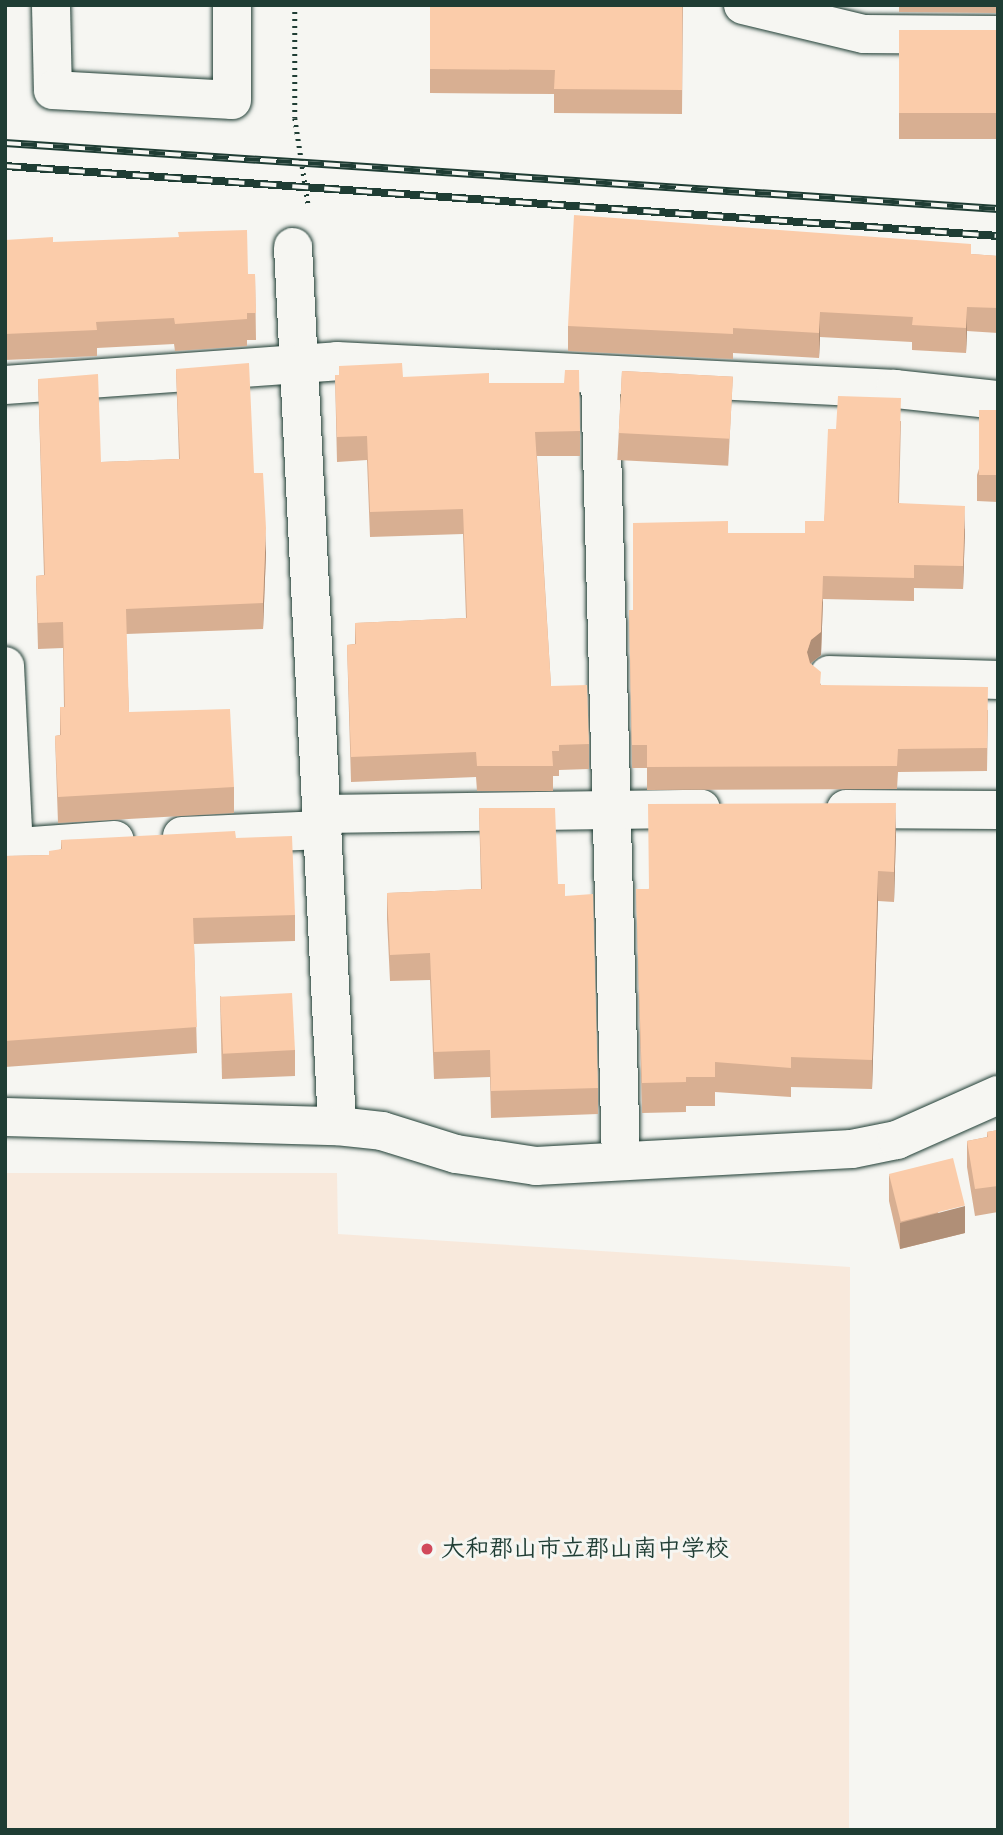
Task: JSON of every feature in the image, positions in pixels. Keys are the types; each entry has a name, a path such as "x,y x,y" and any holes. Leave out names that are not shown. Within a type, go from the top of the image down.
{"street":[{"path":"51,5 53,90 232,100 232,5"},
{"path":"743,5 794,11 864,34 998,35"},
{"path":"301,231 298,364 337,1126"},
{"path":"5,384 337,361 895,389 998,400"},
{"path":"600,375 621,1161"},
{"path":"5,666 9,848 322,822 611,810 739,808"},
{"path":"829,675 998,680"},
{"path":"807,809 998,810"},
{"path":"5,1117 337,1126 382,1131 493,1161 536,1166 852,1149 897,1140 998,1095"}],"path":[{"path":"295,5 295,118 301,231"}],"shaded area":[{"name":"大和郡山市立郡山南中学校","path":"5,1173 337,1173 338,1234 850,1267 849,1830 5,1830"}],"building":[{"path":"430,5 682,5 682,90 554,89 555,70 430,69"},
{"path":"899,30 996,30 996,113 899,113"},
{"path":"574,215 971,244 971,254 998,256 998,308 967,307 966,328 912,325 913,317 820,312 819,333 733,328 733,334 568,326"},
{"path":"247,230 248,274 255,274 256,313 247,313 247,319 175,324 174,318 96,322 97,330 5,334 5,240 53,237 53,242 179,237 178,232"},
{"path":"249,363 254,473 263,473 266,528 263,603 126,609 129,712 230,709 234,787 58,797 55,736 61,735 60,707 65,707 63,622 38,623 36,576 45,575 38,379 98,374 101,462 180,459 176,369"},
{"path":"402,363 403,377 489,373 489,383 564,383 565,370 579,370 580,431 535,432 551,686 587,685 589,744 559,745 559,751 552,751 553,766 477,766 476,752 351,757 347,645 356,644 355,623 467,618 463,509 370,512 367,436 337,437 335,375 339,375 339,366"},
{"path":"622,371 733,377 730,439 619,433"},
{"path":"838,396 901,398 898,503 965,506 963,566 914,565 914,578 823,576 821,632 811,640 807,652 810,663 821,672 820,685 988,687 987,748 898,749 897,766 647,767 647,745 632,745 629,610 633,610 633,523 728,521 728,533 805,533 805,521 824,521 828,429 836,429"},
{"path":"979,410 998,410 998,475 979,475"},
{"path":"896,803 894,872 878,871 872,1060 791,1057 791,1068 715,1062 715,1077 686,1077 686,1082 642,1083 636,889 649,889 648,804"},
{"path":"479,808 555,808 558,884 565,884 565,896 593,894 598,1088 491,1091 490,1050 434,1052 430,953 390,955 387,893 482,889"},
{"path":"235,831 236,838 292,836 295,915 193,918 197,1027 5,1041 5,856 49,855 49,851 62,849 61,840"},
{"path":"292,993 295,1050 223,1054 220,997"},
{"path":"998,1130 998,1186 975,1189 967,1141 988,1137 987,1132"},
{"path":"953,1158 965,1206 901,1222 889,1174"}],"railway":[{"path":"5,143 998,209"},
{"path":"5,166 998,236"}],"place":[{"name":"大和郡山市立郡山南中学校","path":"427,1549"}]}
